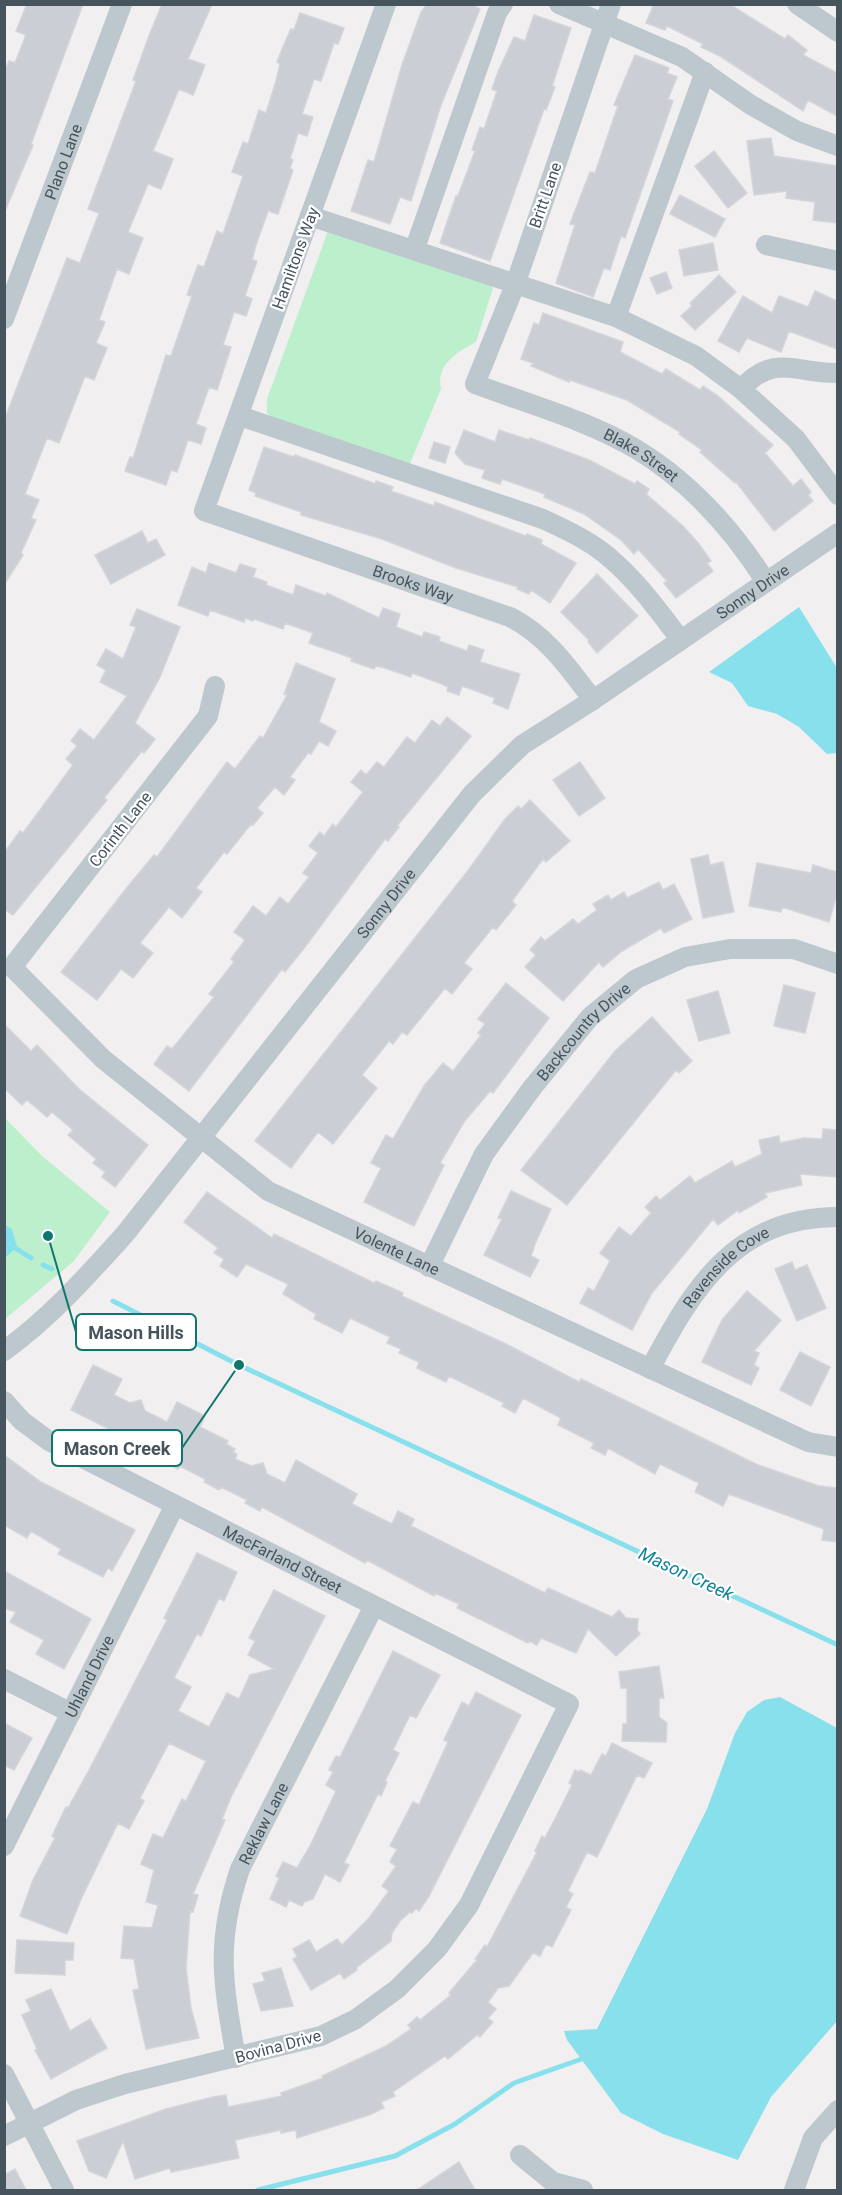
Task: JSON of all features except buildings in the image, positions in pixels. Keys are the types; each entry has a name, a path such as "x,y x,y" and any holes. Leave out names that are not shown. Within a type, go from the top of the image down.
{"street":[{"name":"Plano Lane","path":"4,319 122,4"},
{"path":"415,248 497,13 503,4"},
{"path":"559,4 603,25 682,57 751,105 797,131 837,146"},
{"name":"Britt Lane","path":"475,384 515,285 611,4"},
{"path":"797,4 837,32"},
{"name":"Hamiltons Way","path":"204,511 240,416 382,6"},
{"path":"616,317 705,72"},
{"path":"310,216 415,248 515,285 616,317 696,356 741,389 796,439 837,495"},
{"path":"766,245 837,261"},
{"path":"741,389 754,375 774,366 837,373"},
{"name":"Blake Street","path":"475,384 567,418 635,448 674,476 701,501 747,551 766,582"},
{"path":"240,416 543,519 581,538 610,557 636,582 681,640"},
{"name":"Brooks Way","path":"204,511 510,617 532,628 557,652 593,700"},
{"name":"Sonny Drive","path":"4,1351 31,1332 125,1234 472,794 522,745 593,700 837,533"},
{"name":"Corinth Lane","path":"12,967 208,716 215,686"},
{"name":"Backcountry Drive","path":"429,1267 484,1154 532,1088 590,1017 636,979 685,957 730,949 794,948 837,964"},
{"name":"Volente Lane","path":"12,967 103,1059 268,1191 808,1442 837,1447"},
{"name":"Ravenside Cove","path":"650,1370 679,1315 700,1286 729,1253 768,1229 814,1217 837,1218"},
{"name":"MacFarland Street","path":"4,1401 22,1421 49,1441 569,1704"},
{"name":"Uhland Drive","path":"4,1846 175,1505"},
{"name":"Reklaw Lane","path":"237,2058 224,1989 222,1946 229,1903 240,1869 374,1606"},
{"path":"4,1679 71,1713"},
{"name":"Bovina Drive","path":"4,2136 76,2100 125,2084 321,2036 347,2023 397,1989 419,1970 469,1905 569,1704"},
{"path":"4,2074 64,2190"},
{"path":"794,2190 813,2138 837,2110"},
{"path":"520,2155 553,2182 583,2190"}],"green space":[{"path":"328,231 486,280 493,288 476,342 461,350 445,366 440,380 441,389 409,466 275,420 267,413 267,399"},
{"path":"4,1117 42,1156 110,1212 74,1261 5,1319"}],"water":[{"path":"799,607 837,668 837,753 827,754 799,727 777,714 748,706 732,683 709,672"},
{"path":"4,1224 12,1229 17,1247 5,1258"},
{"path":"780,1697 837,1728 837,2021 771,2097 738,2160 663,2134 621,2113 567,2040 564,2031 597,2029 707,1809 735,1733 747,1712 764,1700"}],"waterway":[{"name":"Mason Creek","path":"4,1241 31,1258"},
{"name":"Mason Creek","path":"43,1265 52,1269"},
{"name":"Mason Creek","path":"113,1301 239,1365 838,1645"},
{"path":"258,2190 395,2156 455,2124 514,2083 587,2057"}],"place":[{"name":"Mason Hills","path":"48,1236"},
{"name":"Mason Creek","path":"239,1365"}]}
